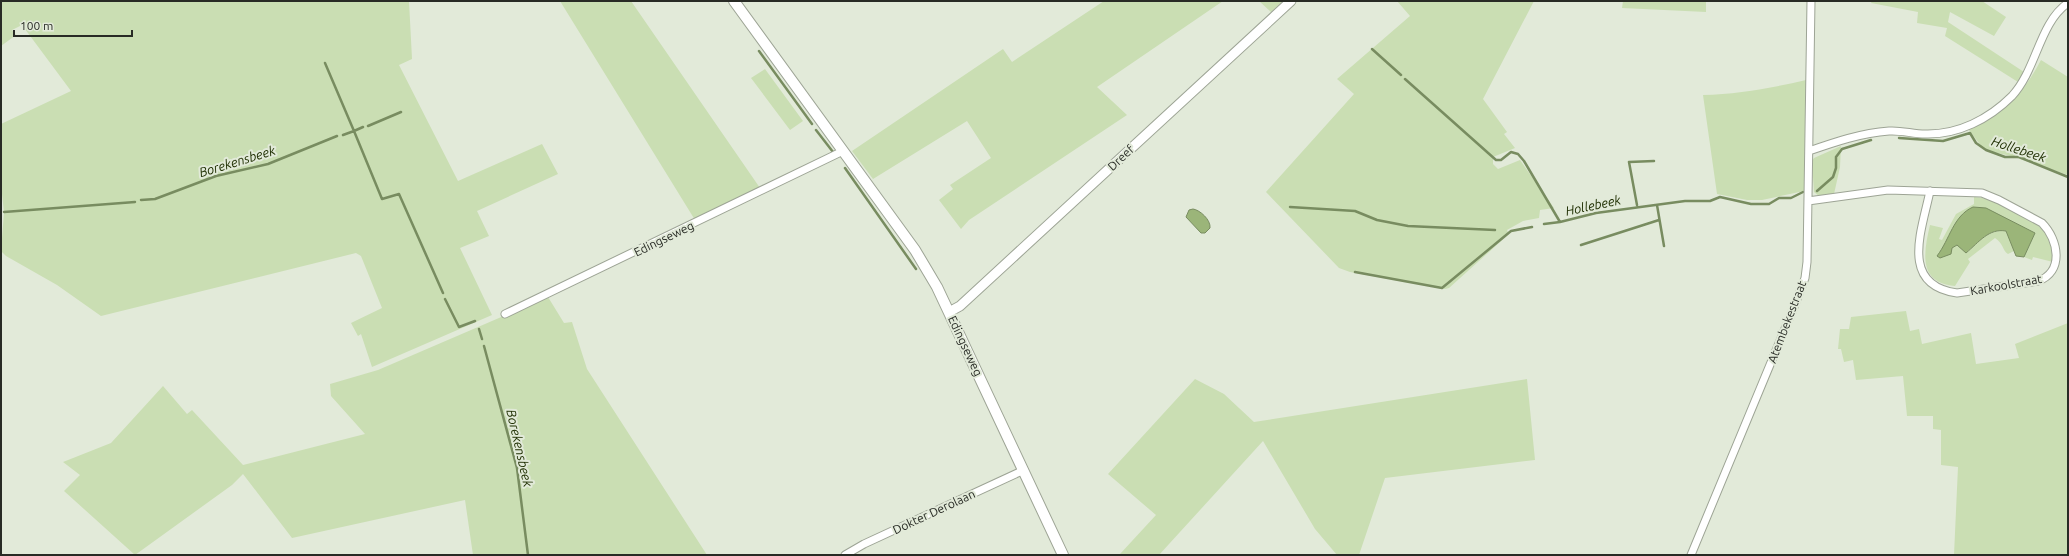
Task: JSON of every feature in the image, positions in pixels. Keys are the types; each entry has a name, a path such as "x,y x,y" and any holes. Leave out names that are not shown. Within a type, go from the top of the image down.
{"main road":[{"name":"Edingseweg","path":"734,1 915,250 937,287 1063,555"}],"street":[{"name":"Dreef","path":"949,312 960,306 1291,1"},
{"name":"Atembekestraat","path":"1691,555 1788,322 1804,278 1807,262 1811,1"},
{"path":"1809,151 1868,134 1891,131 1945,134 1970,126 1985,117 2021,86 2053,16 2068,3"},
{"name":"Edingseweg","path":"505,314 843,151"},
{"name":"Karkoolstraat","path":"1808,201 1888,190 1982,193 1999,200 2042,223 2051,234 2057,256 2053,271 2046,278 2038,281 1957,293 1945,291 1934,285 1921,271 1918,251 1930,192"},
{"name":"Dokter Derolaan","path":"845,555 864,544 1024,470"}],"shaded area":[{"path":"1,1 409,1 412,59 399,65 458,181 542,144 558,174 477,211 489,236 460,248 492,315 372,367 361,334 358,336 351,323 382,308 361,256 356,253 101,316 57,285 6,256 1,251 4,212 1,185 1,124 71,91 22,25 12,30 16,35 1,46"},
{"path":"560,1 631,1 760,188 695,220"},
{"path":"1104,1 1223,1 1097,87 1127,115 969,220 961,229 939,200 953,189 950,185 991,158 967,121 873,179 852,151 1003,49 1012,62"},
{"path":"1259,1 1283,1 1271,12"},
{"path":"1397,1 1534,1 1483,99 1507,132 1504,134 1515,148 1493,157 1493,164 1498,169 1520,160 1554,208 1540,210 1539,218 1523,221 1507,230 1509,234 1449,288 1445,289 1350,272 1339,268 1266,192 1354,94 1337,79 1410,16"},
{"path":"1623,1 1706,1 1706,12 1622,8"},
{"path":"1872,1 1982,1 2006,17 1994,36 1950,12 1948,22 2024,72 2018,82 1945,36 1947,28 1917,23 1918,12 1871,3"},
{"path":"2041,60 2068,77 2068,175 2011,156 1984,150 1969,130 1993,116 2011,102 2019,94"},
{"path":"765,69 803,121 790,130 751,78"},
{"path":"1806,80 1804,191 1762,200 1747,200 1717,194 1703,95 1755,90"},
{"path":"1841,146 1840,167 1834,194 1819,196 1814,192 1812,161 1814,158"},
{"path":"1974,197 1982,198 2014,210 2042,229 2050,241 2053,262 2033,257 2032,260 2024,257 2035,233 2023,228 1951,231 1945,246 1952,248 1957,245 1966,253 1989,234 2006,231 2014,251 2008,254 2000,242 1995,238 1968,259 1970,262 1955,286 1943,284 1934,279 1926,264 1925,255 1930,225 1943,228 1939,239 1942,240 1956,214 1974,204"},
{"path":"1973,207 1986,208 2035,233 2024,257 2016,256 2006,231 1989,234 1966,253 1957,245 1952,248 1951,254 1940,258 1937,256 1956,222 1966,211"},
{"path":"1193,209 1202,213 1209,222 1210,228 1205,233 1201,233 1186,217 1189,210"},
{"path":"548,297 564,323 572,322 587,369 707,555 473,555 465,500 292,538 243,474 232,485 135,555 64,491 80,475 63,462 111,443 163,386 187,414 192,410 243,465 365,434 331,396 330,384 378,370"},
{"path":"1906,311 1910,331 1919,329 1922,344 1971,333 1976,364 2019,358 2015,344 2068,323 2068,555 1954,555 1958,467 1941,465 1941,430 1933,429 1933,416 1907,416 1903,376 1856,380 1853,360 1844,362 1841,349 1838,349 1840,329 1849,329 1851,317"},
{"path":"1195,379 1224,394 1254,422 1527,379 1535,460 1385,478 1359,555 1337,555 1315,529 1263,441 1159,555 1122,555 1120,554 1156,515 1108,474"}],"waterway":[{"name":"Hollebeek","path":"1372,49 1401,75"},
{"path":"759,51 812,124"},
{"path":"325,63 354,131 363,127"},
{"name":"Hollebeek","path":"1405,79 1496,160 1501,160 1511,152 1518,154 1524,161 1560,222 1596,213 1685,201 1710,201 1720,197 1751,204 1769,204 1779,198 1791,198 1803,192"},
{"path":"368,126 401,112"},
{"path":"816,130 833,152"},
{"name":"Borekensbeek","path":"343,135 354,131 382,199 399,194 443,293"},
{"name":"Hollebeek","path":"1899,138 1943,141 1970,133 1976,143 1986,150 2005,157 2019,157 2068,177"},
{"name":"Borekensbeek","path":"141,200 155,199 216,176 268,164 337,136"},
{"name":"Hollebeek","path":"1817,191 1833,177 1836,168 1836,157 1842,149 1871,140"},
{"path":"1637,205 1629,162 1654,161"},
{"path":"845,168 916,269"},
{"name":"Borekensbeek","path":"4,212 135,202"},
{"path":"1657,205 1664,246"},
{"path":"1290,207 1355,211 1377,220 1408,226 1495,230"},
{"path":"1581,245 1659,220"},
{"path":"1544,224 1560,222"},
{"path":"1355,272 1442,288 1511,231 1532,227"},
{"name":"Borekensbeek","path":"445,299 459,327 475,321"},
{"name":"Borekensbeek","path":"479,329 482,339"},
{"name":"Borekensbeek","path":"484,346 517,468 528,555"}]}
